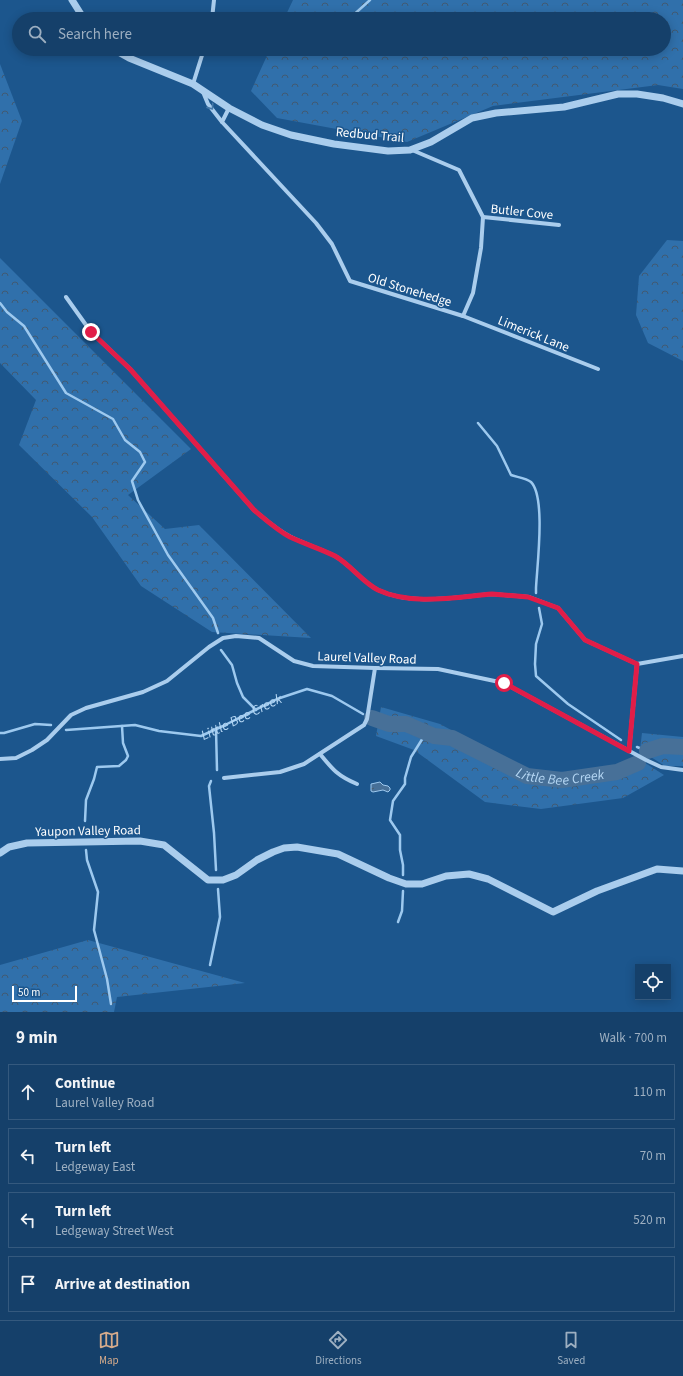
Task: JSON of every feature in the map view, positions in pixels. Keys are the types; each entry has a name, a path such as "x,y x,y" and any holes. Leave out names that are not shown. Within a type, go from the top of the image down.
{"street":[{"path":"72,0 80,12"},
{"path":"213,12 214,0"},
{"name":"Redbud Trail","path":"125,56 193,84 229,108 262,126 291,135 334,144 388,151 410,150 431,142 472,118 496,113 564,107 618,94 637,94 663,98 683,104"},
{"path":"193,84 202,56"},
{"name":"Old Stonehedge","path":"203,90 208,104 222,122 320,228 332,244 350,281 463,316 473,293 481,248 483,217"},
{"path":"222,122 229,108"},
{"path":"410,150 459,170 483,217"},
{"name":"Butler Cove","path":"483,217 559,225"},
{"path":"66,297 91,332 130,369 254,510 274,527 291,537 336,557 377,589 397,597 408,599 431,599 492,594 528,597 558,608 585,640 637,664 683,656"},
{"name":"Limerick Lane","path":"463,316 598,369"},
{"name":"Laurel Valley Road","path":"0,759 16,758 48,740 71,714 86,708 142,692 167,681 208,647 223,638 236,636 259,638 294,661 313,666 438,669 504,683 661,767 683,770"},
{"path":"629,751 637,664"},
{"path":"224,778 280,772 304,764 364,725 367,719 375,668"},
{"path":"320,754 334,771 346,780 357,784"},
{"name":"Yaupon Valley Road","path":"0,853 9,847 27,843 154,842 164,845 208,880 223,880 236,874 272,852 284,848 298,847 338,854 388,878 406,884 422,884 446,876 469,874 488,879 553,912 597,891 657,869 683,871"}],"green space":[{"path":"293,0 683,0 683,89 658,85 493,106 407,142 277,118 251,91 267,56 671,56 671,12 287,12"},
{"path":"0,64 22,121 0,184"},
{"path":"667,240 683,241 683,361 648,343 636,315 639,276"},
{"path":"0,258 191,449 128,495 165,529 199,525 311,638 212,632 141,586 92,517 19,445 36,400 0,363"},
{"path":"381,707 440,724 530,773 562,777 634,766 639,759 664,775 623,798 541,809 485,802 414,750 376,736"},
{"path":"642,733 683,737 683,766 665,766 640,750"},
{"path":"88,940 245,983 117,997 114,1012 0,1012 0,965"}],"water":[{"path":"380,782 390,788 388,792 383,790 371,791 371,784"}],"waterway":[{"path":"357,12 370,0"},
{"path":"0,303 7,312 24,326 66,393 113,419 125,440 140,452 145,462 132,481 138,500 168,555 213,618 218,633"},
{"path":"478,423 497,446 511,475 531,482 536,490 540,532 536,593"},
{"path":"539,608 542,624 536,644 536,676 568,704 621,740"},
{"path":"221,650 232,665 243,697 256,710"},
{"name":"Little Bee Creek","path":"66,730 135,725 159,731 201,736 277,699 307,689 332,696 363,714"},
{"name":"Little Bee Creek","path":"372,718 389,724 406,724 434,736 452,738 527,776 562,780 617,772 638,763"},
{"name":"Little Bee Creek","path":"0,733 35,724 51,725"},
{"path":"85,821 86,800 97,767 119,766 128,756 123,743 122,726"},
{"path":"216,729 217,770"},
{"path":"403,875 400,835 390,820 393,801 405,784 405,778 411,757 426,733"},
{"name":"Little Bee Creek","path":"647,751 663,746 683,747"},
{"path":"637,747 647,751"},
{"path":"211,781 209,786 216,870"},
{"path":"86,850 87,860 98,892 94,930 107,979 111,1004"},
{"path":"210,965 220,917 218,889"},
{"path":"398,922 402,911 403,891"}],"route":[{"path":"91,332 130,369 254,510 274,527 291,537 336,557 377,589 397,597 408,599 431,599 502,594 528,597 558,608 585,640 637,664 629,751 504,683"}]}
